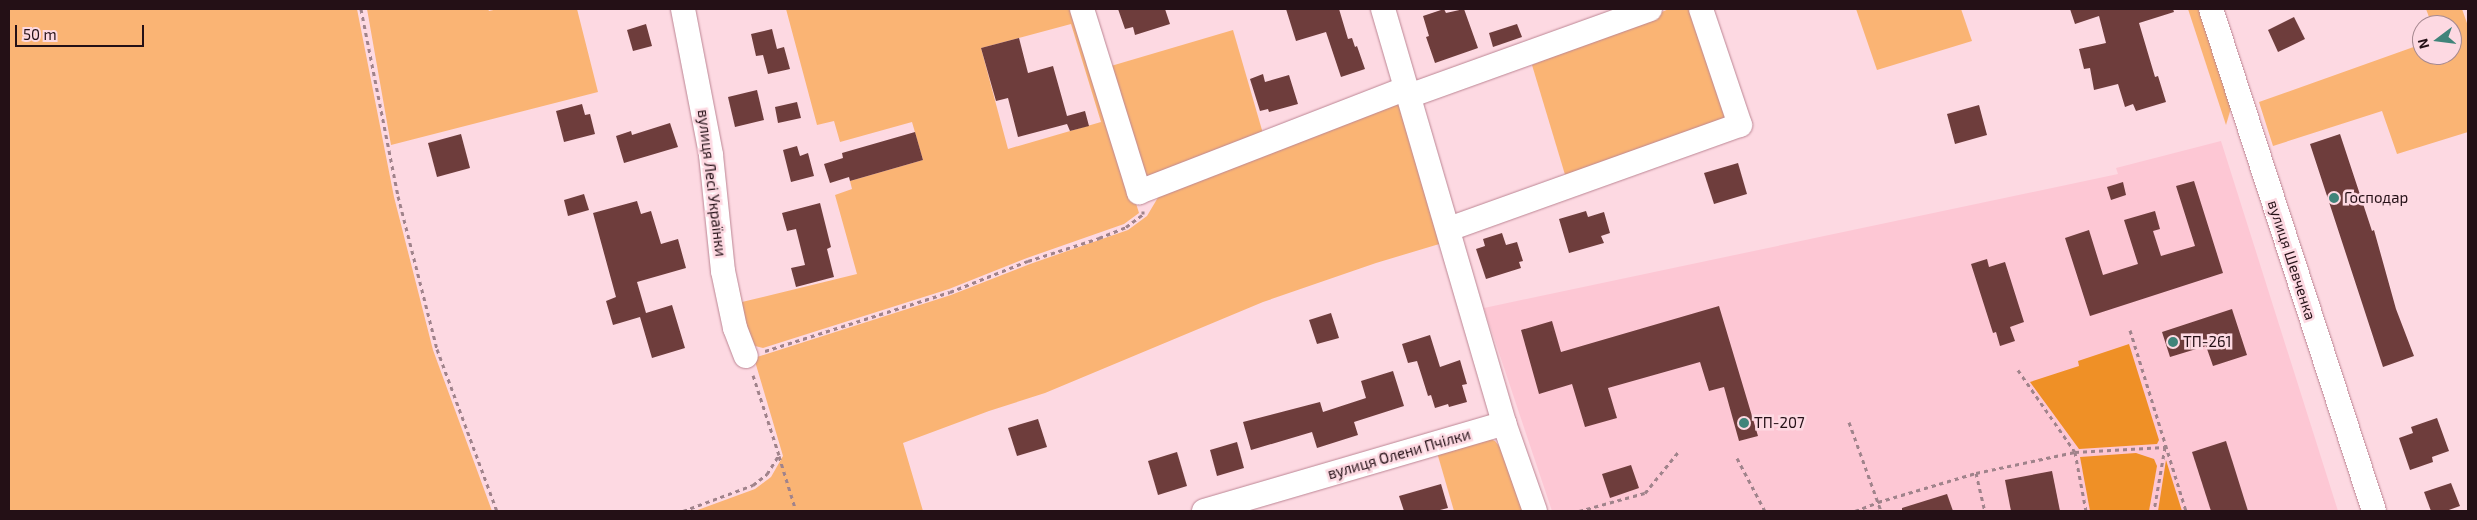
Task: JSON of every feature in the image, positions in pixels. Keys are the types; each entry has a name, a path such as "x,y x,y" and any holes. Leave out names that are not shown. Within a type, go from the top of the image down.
{"street":[{"name":"вулиця Лесі Українки","path":"683,9 711,155 723,271 735,328 746,356"},
{"path":"1082,9 1138,192 1408,92 1650,9"},
{"path":"1384,9 1504,423 1535,511"},
{"path":"1449,229 1740,125 1701,9"},
{"name":"вулиця Шевченка","path":"2211,9 2374,511"},
{"name":"вулиця Олени Пчілки","path":"1204,511 1504,423"}],"path":[{"path":"361,9 398,196 437,349 497,511"},
{"path":"796,511 746,356 950,292 1028,261 1126,227 1143,214 1138,192"},
{"path":"2130,330 2186,511"},
{"path":"2016,367 2075,452 2086,511"},
{"path":"1849,422 1881,511"},
{"path":"1855,511 1878,502 1976,473 2075,452 2165,447"},
{"path":"2154,511 2165,447"},
{"path":"1579,511 1645,493 1679,451"},
{"path":"683,511 753,485 767,474 779,455"},
{"path":"1737,458 1765,511"},
{"path":"1976,473 1985,511"}],"shaded area":[{"path":"9,9 357,9 394,197 433,350 492,511 9,511"},
{"path":"367,9 488,9 489,11 498,9 577,9 598,92 391,145"},
{"path":"786,9 1076,9 1139,213 1124,224 1027,258 949,289 763,348 755,346 732,290 739,288 742,302 857,274 835,195 852,189 850,181 923,160 912,122 840,142 834,121 817,125","holes":["1071,24 1101,122 1008,149 981,48"]},
{"path":"1669,9 1693,9 1730,119 1566,178 1532,65"},
{"path":"1856,9 1961,9 1972,41 1877,70"},
{"path":"2188,9 2199,9 2231,108 2226,125"},
{"path":"2426,9 2462,9 2468,26 2468,132 2397,154 2382,111 2273,146 2259,102 2412,48 2412,65 2462,65 2462,15 2428,15"},
{"path":"1233,30 1264,137 1142,184 1111,66"},
{"path":"1402,97 1446,242 1376,263 1263,302 1045,393 989,411 903,443 923,511 695,511 755,489 771,477 783,456 754,358 951,295 1030,264 1128,230 1147,216 1163,189"},
{"path":"2221,141 2338,511 1552,511 1484,308 2118,174 2116,168"},
{"path":"2129,344 2159,440 2157,444 2079,449 2030,382 2079,366 2078,361"},
{"path":"1486,437 1495,441 1504,452 1528,511 1454,511 1436,449"},
{"path":"2136,453 2154,459 2157,466 2149,511 2090,511 2080,457"},
{"path":"2166,460 2182,511 2158,511"}],"building":[{"path":"1118,9 1165,9 1170,24 1135,35 1133,27 1125,29"},
{"path":"1286,9 1339,9 1348,39 1352,38 1355,47 1357,46 1365,69 1341,77 1326,32 1296,41"},
{"path":"1444,9 1446,13 1464,9 1478,48 1435,63 1426,37 1429,36 1423,16"},
{"path":"2070,9 2173,9 2174,12 2139,23 2155,77 2158,76 2166,102 2136,111 2133,104 2125,107 2118,84 2094,90 2090,68 2084,69 2079,49 2106,43 2099,16 2075,24"},
{"path":"2294,17 2305,39 2278,52 2268,30"},
{"path":"646,24 652,46 633,51 627,30"},
{"path":"1517,24 1522,37 1493,47 1489,33"},
{"path":"772,29 777,49 784,47 790,69 768,74 763,55 756,56 751,34"},
{"path":"1019,38 1028,73 1053,66 1067,116 1085,111 1089,126 1070,131 1067,124 1018,137 1008,98 996,101 981,48"},
{"path":"1263,74 1265,82 1289,75 1298,104 1269,112 1268,109 1260,111 1250,79"},
{"path":"757,90 764,120 735,127 728,97"},
{"path":"797,102 801,118 778,123 775,107"},
{"path":"582,104 585,115 590,114 595,134 564,142 556,111"},
{"path":"1979,105 1987,135 1955,144 1947,114"},
{"path":"670,123 678,147 624,163 616,136 631,131 632,135"},
{"path":"915,132 923,160 850,181 849,177 830,183 824,164 843,158 842,153"},
{"path":"461,134 470,168 437,177 428,143"},
{"path":"2340,134 2372,231 2374,230 2396,309 2414,356 2383,367 2310,144"},
{"path":"797,146 800,156 808,153 814,176 791,182 783,150"},
{"path":"1738,163 1747,194 1714,204 1704,173"},
{"path":"2194,181 2223,273 2090,316 2065,238 2089,230 2103,275 2138,264 2124,220 2155,211 2160,229 2153,231 2161,256 2195,246 2176,186"},
{"path":"2123,182 2126,195 2111,200 2107,187"},
{"path":"584,194 589,210 568,216 564,200"},
{"path":"637,201 641,214 651,211 661,244 678,239 686,268 637,282 646,313 672,305 685,348 652,358 640,317 613,325 606,301 616,297 593,213"},
{"path":"820,203 831,247 827,249 834,277 796,287 791,268 805,265 796,229 787,231 782,213"},
{"path":"1586,211 1588,217 1604,212 1610,233 1601,236 1604,243 1569,253 1559,219"},
{"path":"1502,233 1506,245 1517,242 1523,261 1519,262 1521,268 1486,279 1476,249 1485,246 1483,239"},
{"path":"1987,259 1989,267 2005,262 2024,322 2010,327 2015,341 2000,346 1996,332 1993,333 1971,264"},
{"path":"1719,306 1758,436 1739,441 1724,387 1709,391 1700,362 1608,388 1617,418 1585,427 1572,384 1539,394 1521,330 1552,321 1561,352"},
{"path":"2232,309 2247,355 2213,366 2206,346 2170,357 2162,332"},
{"path":"1331,313 1339,338 1317,344 1309,320"},
{"path":"1430,335 1440,367 1460,360 1467,384 1462,385 1467,402 1449,407 1448,404 1435,408 1431,395 1428,396 1417,361 1408,363 1402,344"},
{"path":"1393,371 1404,406 1354,422 1358,435 1317,448 1312,432 1251,450 1243,422 1320,402 1323,412 1366,398 1361,381"},
{"path":"2437,418 2449,451 2432,457 2433,462 2410,470 2399,438 2413,433 2411,427"},
{"path":"1038,419 1047,447 1017,456 1008,428"},
{"path":"2226,441 2248,511 2211,511 2192,452"},
{"path":"1237,442 1244,468 1217,476 1210,450"},
{"path":"1177,452 1187,486 1158,495 1148,461"},
{"path":"1631,465 1639,488 1610,498 1602,474"},
{"path":"2052,471 2060,511 2011,511 2005,480"},
{"path":"2451,483 2460,506 2446,511 2431,511 2424,492"},
{"path":"1441,484 1448,508 1436,511 1404,511 1399,496"},
{"path":"1947,494 1953,511 1902,511 1902,508"}],"place":[{"name":"Господар","path":"2334,198"},
{"name":"ТП-261","path":"2173,342"},
{"name":"ТП-207","path":"1744,423"}]}
